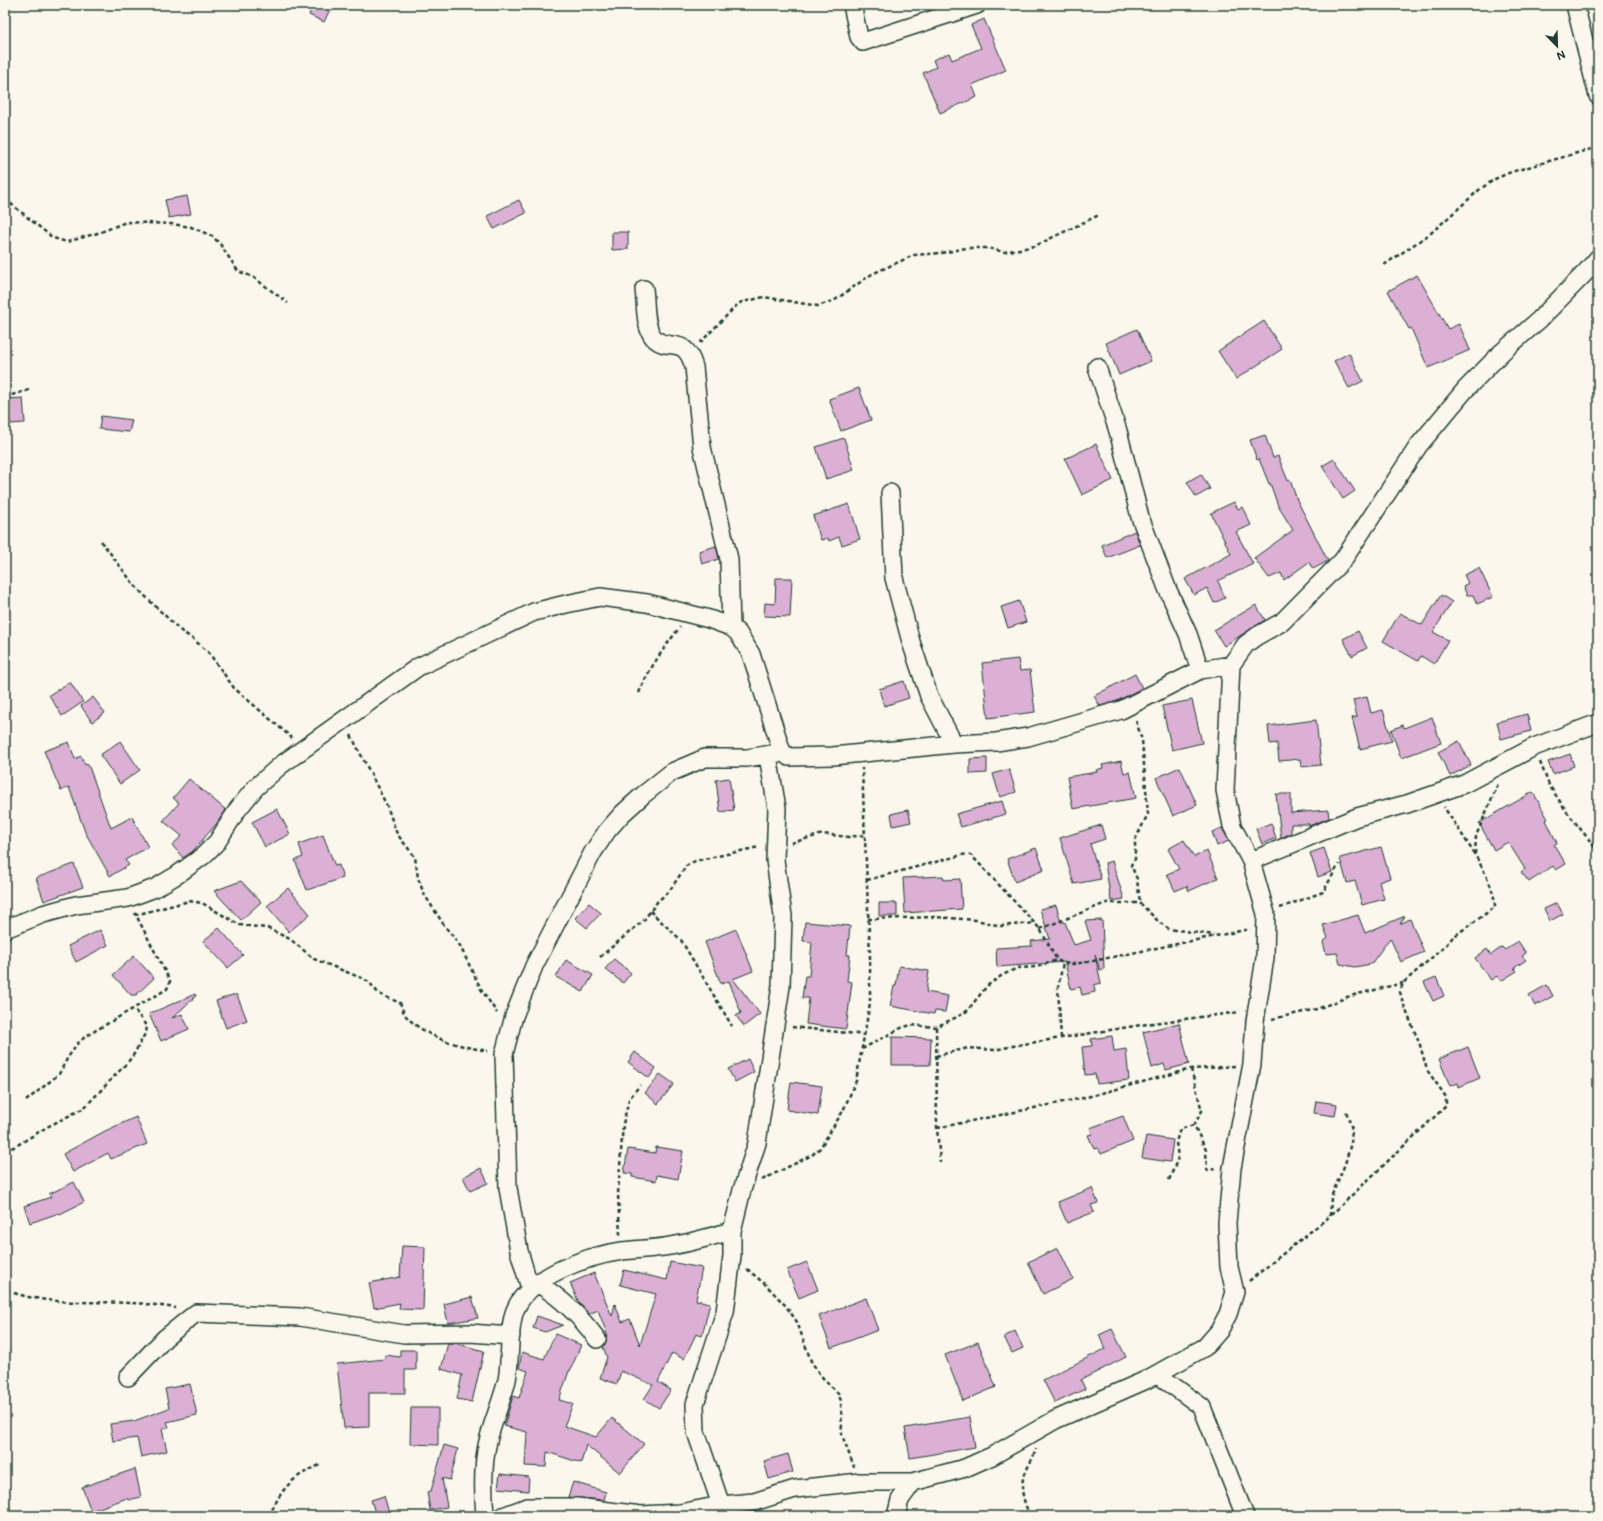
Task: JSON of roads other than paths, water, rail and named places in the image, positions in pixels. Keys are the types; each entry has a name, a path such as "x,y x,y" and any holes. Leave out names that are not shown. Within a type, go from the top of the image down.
{"street":[{"path":"852,5 859,37 863,42 977,5"},
{"path":"1575,5 1598,96"},
{"path":"503,1516 527,1507 577,1507 641,1515 680,1513 721,1505 754,1502 795,1489 860,1482 913,1482 965,1468 992,1456 1043,1426 1157,1374 1204,1346 1219,1331 1228,1314 1235,1292 1229,1267 1227,1223 1232,1168 1252,1064 1265,958 1266,919 1251,861 1232,826 1225,790 1231,665 1246,644 1282,622 1343,560 1415,451 1466,390 1502,352 1539,320 1585,274 1598,258"},
{"path":"644,289 649,327 655,338 665,343 681,346 690,354 694,367 702,447 729,559 731,627"},
{"path":"1097,367 1118,431 1140,517 1167,588 1188,634 1200,670"},
{"path":"890,493 894,578 910,642 929,696 954,744"},
{"path":"5,929 43,914 76,905 128,898 155,888 203,856 217,842 238,810 256,787 304,749 418,667 534,612 600,597 647,603 691,614 731,627 738,633 751,654 775,754 777,808 777,843 775,860 783,916 781,986 757,1143 742,1190 732,1231 732,1256 725,1312 695,1404 696,1432 721,1505"},
{"path":"598,1339 572,1309 552,1292 534,1286 519,1251 506,1168 506,1082 504,1054 509,1032 534,966 593,852 622,814 659,782 684,765 706,758 748,758 775,754 792,757 861,753 954,744 996,742 1028,737 1128,706 1200,670 1231,665"},
{"path":"1251,861 1277,848 1357,817 1407,804 1464,784 1534,747 1598,723"},
{"path":"485,1516 483,1483 488,1441 507,1378 515,1309 534,1286 567,1268 594,1258 621,1252 671,1246 732,1231"},
{"path":"128,1377 165,1338 196,1313 300,1317 404,1334 470,1333 511,1336"},
{"path":"1157,1374 1202,1407 1245,1516"},
{"path":"896,1516 900,1500 913,1482"}]}
